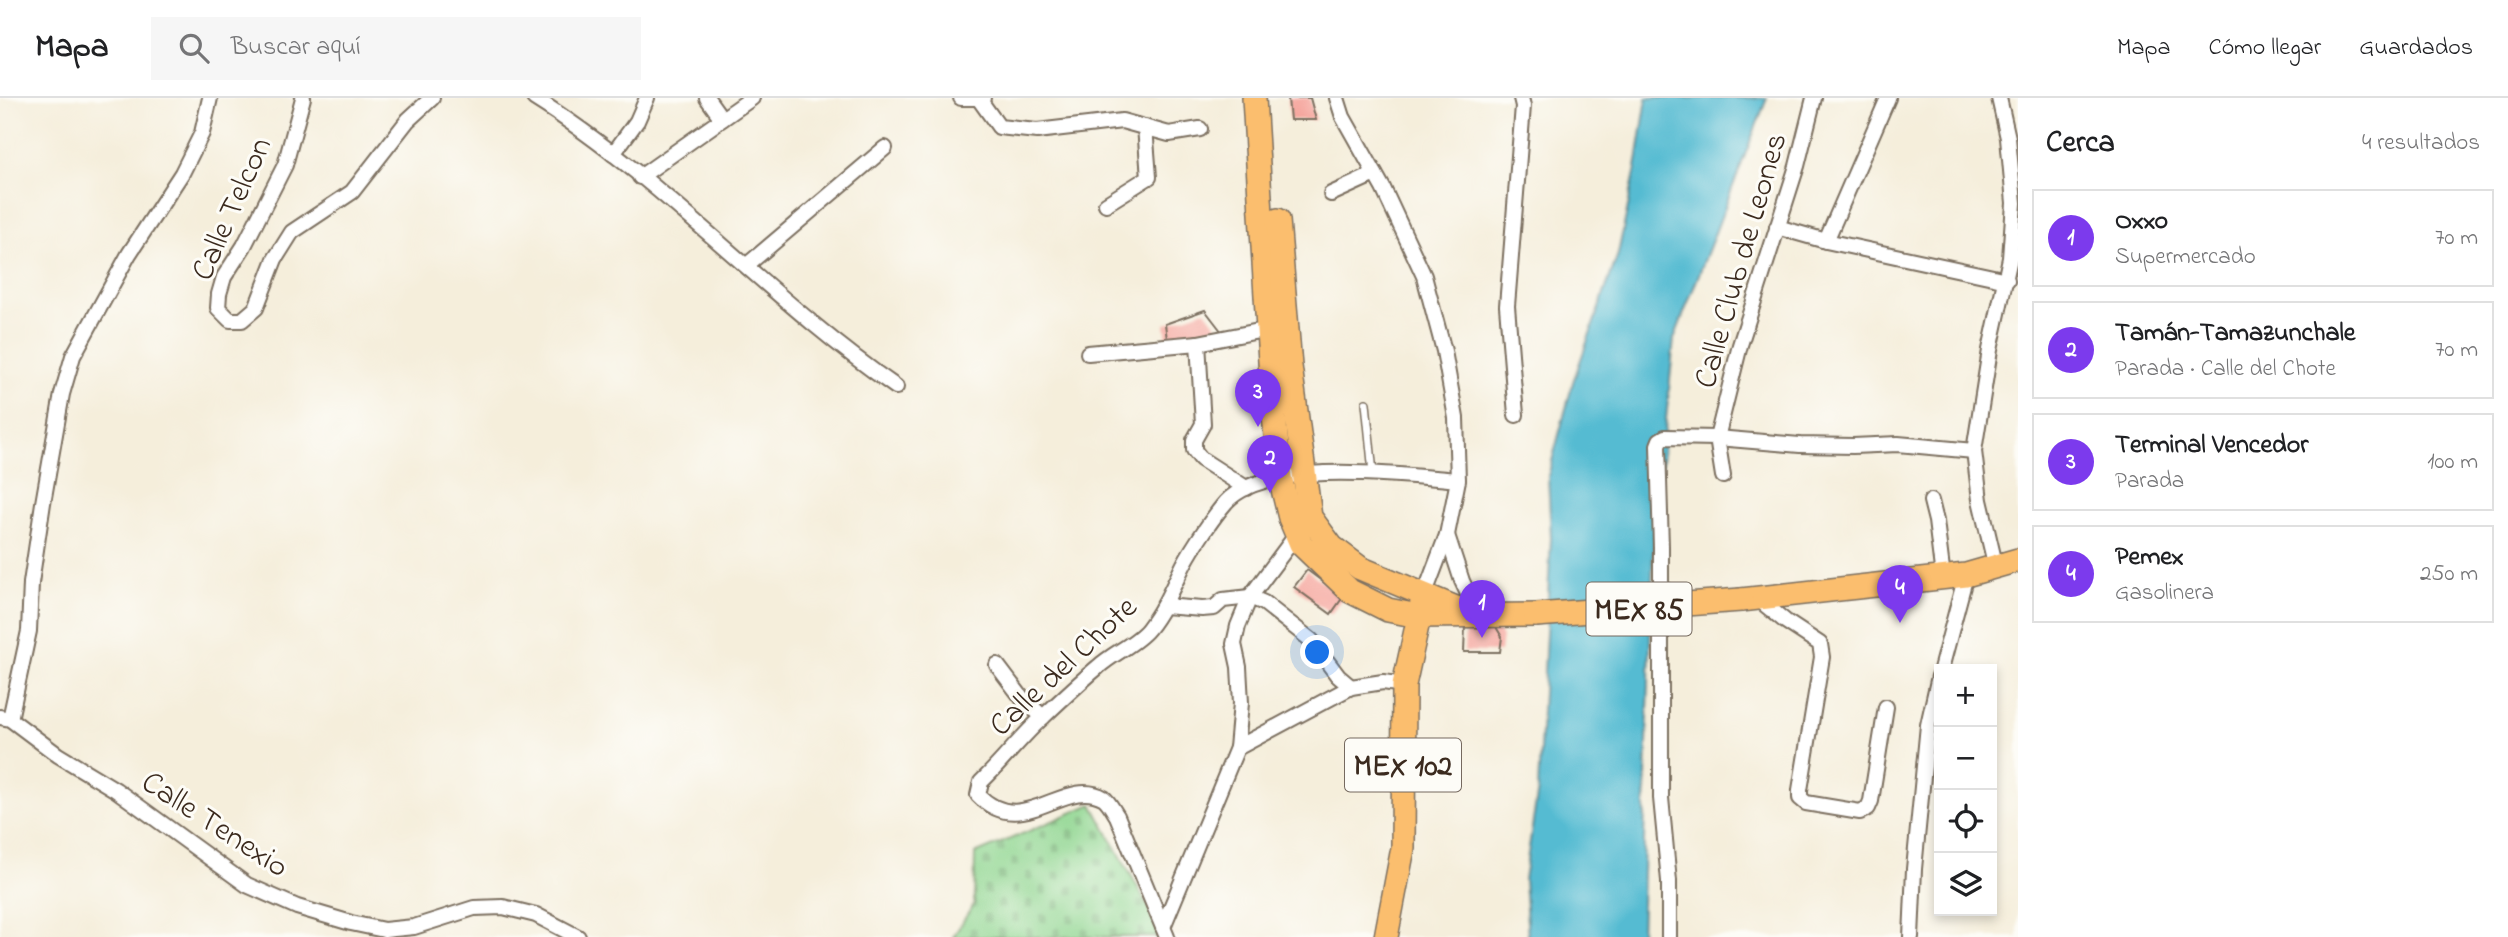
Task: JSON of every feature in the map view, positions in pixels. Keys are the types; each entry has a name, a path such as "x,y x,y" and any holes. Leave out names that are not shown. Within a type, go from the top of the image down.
{"main road":[{"name":"MEX 85","path":"1254,98 1264,124 1290,366 1310,517 1332,547 1360,568 1476,615"},
{"name":"MEX 85","path":"1268,98 1264,124 1269,329 1280,477 1290,518 1301,544 1350,591 1388,610 1418,616 1536,615 1749,599 1966,575 2007,564"},
{"name":"MEX 102","path":"1386,937 1403,848 1404,685 1425,593"}],"street":[{"path":"5,718 29,631 31,583 43,503 62,394 73,356 129,254 182,173 202,133 210,98"},
{"name":"Calle Telcon","path":"303,98 285,165 244,246 224,277 218,308 230,320 242,320 256,308 275,259 292,232 352,192 408,120 432,98"},
{"path":"534,98 579,126 747,265 801,315 850,355 896,387"},
{"path":"612,154 637,121 647,98"},
{"path":"707,98 722,119"},
{"path":"640,177 752,98"},
{"path":"961,98 981,99 999,127 1037,131 1122,121 1169,134 1200,129"},
{"path":"1337,98 1343,117 1375,174 1424,276 1444,351 1456,418 1458,480 1447,535 1425,593"},
{"path":"1516,415 1507,306 1523,106 1521,98"},
{"name":"Calle Club de Leones","path":"1717,438 1740,345 1797,166 1814,98"},
{"path":"1826,241 1888,98"},
{"path":"1999,98 2008,138 2016,202 2007,280 1990,350 1974,452 1980,499 2007,564"},
{"path":"1106,204 1149,177 1145,127"},
{"path":"747,265 885,148"},
{"path":"1331,194 1375,174"},
{"path":"1777,227 1826,241 2007,280"},
{"path":"1088,353 1198,343 1269,329"},
{"path":"1198,343 1203,424 1194,440 1194,450 1201,459 1247,488"},
{"path":"1670,937 1669,881 1661,798 1661,547 1657,445 1660,440 1665,437 1800,445 1898,444 1974,452"},
{"path":"1717,438 1723,476"},
{"name":"Calle del Chote","path":"1165,932 1117,816 1105,799 1088,793 1052,800 1025,812 1007,812 987,804 978,795 981,782 1043,717 1101,664 1146,631 1164,606 1186,560 1227,501 1247,488 1280,477 1304,474 1373,473 1458,480"},
{"path":"1931,501 1943,577"},
{"path":"1165,932 1237,748 1241,703 1240,667 1234,644 1238,626 1250,597 1297,534"},
{"path":"1447,535 1476,615"},
{"path":"1942,664 1966,575"},
{"path":"1164,606 1214,608 1223,600 1250,597 1264,603 1311,640 1338,676 1351,687"},
{"path":"1749,599 1820,644 1822,657 1800,790 1800,798 1806,803 1860,812 1867,808 1871,801 1886,707"},
{"path":"997,666 1022,698 1043,717"},
{"path":"1237,748 1351,687 1383,682 1404,685"},
{"path":"1911,937 1914,869 1928,725 1934,699"},
{"name":"Calle Tenexio","path":"5,718 58,755 116,790 247,885 297,907 384,930 414,927 474,908 503,907 536,915 578,937"}],"lane":[{"path":"1366,403 1373,473"}],"green space":[{"path":"1092,804 1165,937 953,937 974,904 975,854"}],"water":[{"path":"1647,98 1767,98 1674,339 1653,551 1641,937 1528,937 1524,880 1538,789 1551,538 1548,476 1573,382 1618,254"}],"building":[{"path":"1288,98 1310,98 1316,120 1290,120"},
{"path":"1205,310 1225,336 1168,347 1165,324"},
{"path":"1307,570 1343,597 1331,614 1294,587"},
{"path":"1465,625 1496,627 1502,637 1500,652 1464,652"}],"place":[{"name":"Terminal Vencedor","path":"1258,427"},
{"name":"Tamán-Tamazunchale","path":"1270,493"},
{"name":"Pemex","path":"1900,623"},
{"name":"Oxxo","path":"1482,638"}]}
